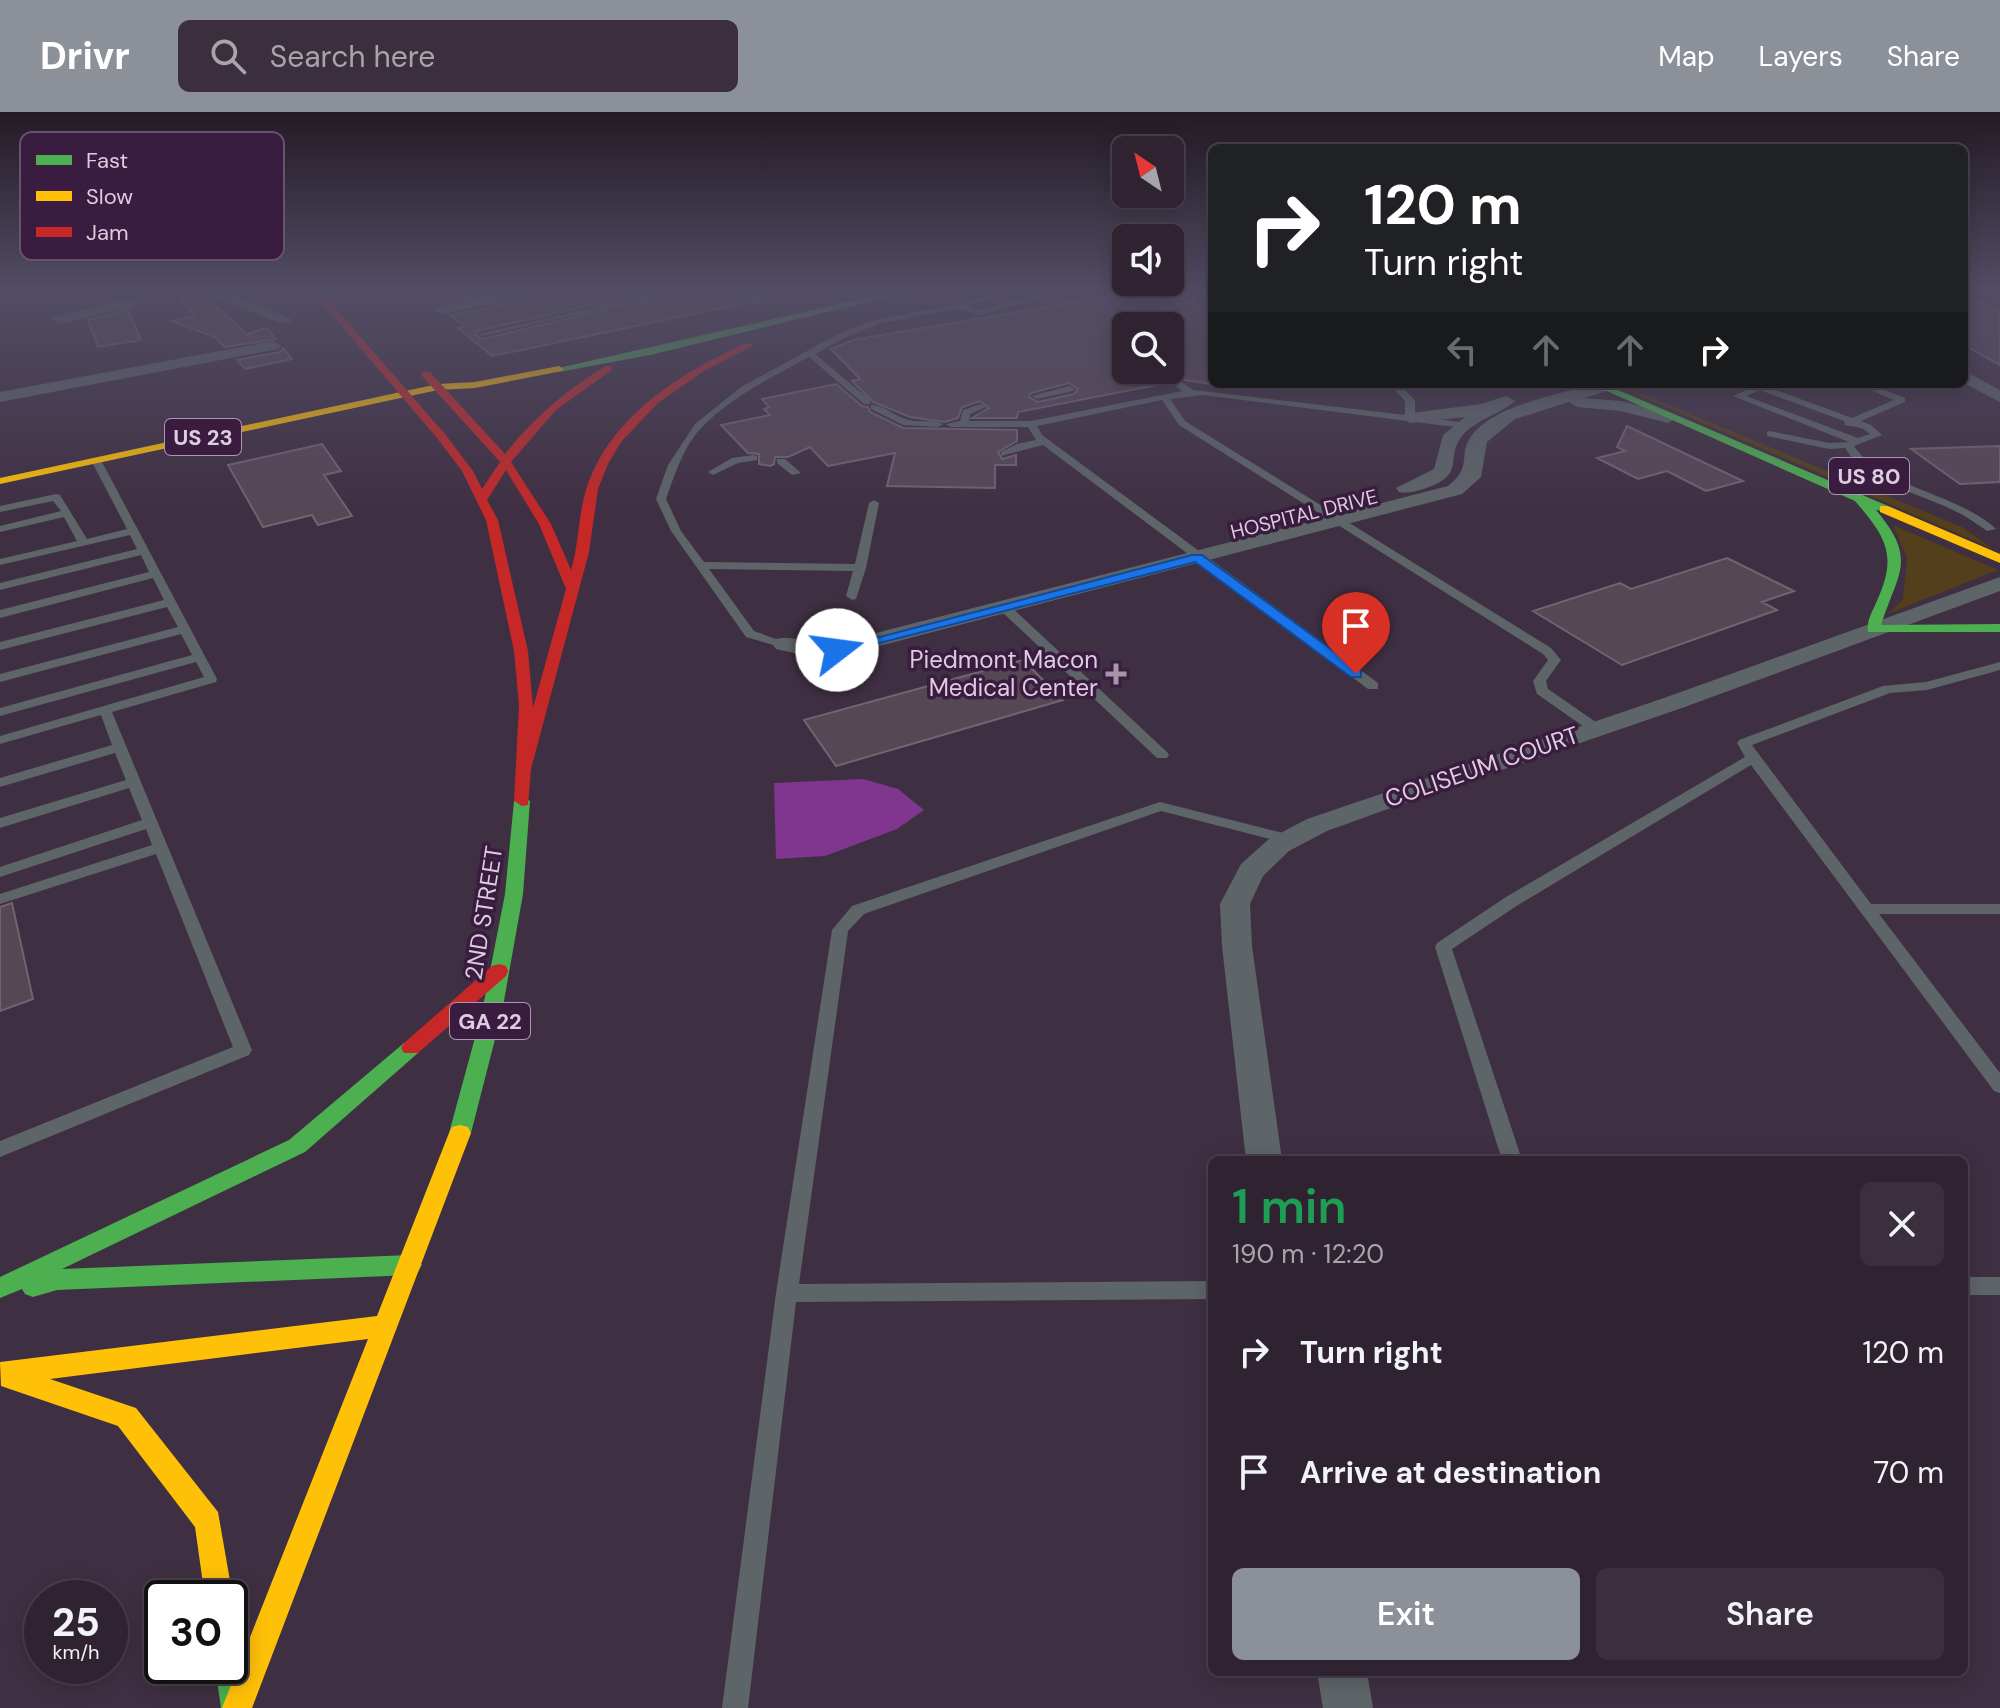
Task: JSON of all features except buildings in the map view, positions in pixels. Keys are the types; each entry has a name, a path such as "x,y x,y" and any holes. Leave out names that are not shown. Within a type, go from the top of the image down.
{"main road":[{"name":"2ND STREET","path":"236,1708 459,1138 514,894 525,767 526,705 521,651 505,570 492,520 482,499 441,436 380,363"},
{"name":"US 23","path":"438,387 470,375 525,363"},
{"name":"US 23","path":"0,481 406,393 475,385 590,363"},
{"path":"482,499 504,458 533,422 565,395 621,363"},
{"path":"525,767 585,547 592,489 602,464 626,429 654,402 713,363"},
{"path":"417,364 504,458 533,499 572,589"},
{"name":"US 80","path":"1611,388 2000,559"},
{"name":"US 80","path":"1748,425 1996,530"},
{"path":"1858,498 1889,535 1898,562 1892,583 1877,608 1873,629 2000,628"},
{"path":"0,1288 297,1146 499,971"},
{"path":"0,1297 57,1280 410,1265"},
{"path":"0,1374 386,1326"},
{"path":"0,1374 127,1417 208,1522 216,1580"},
{"path":"233,1684 236,1708"}],"street":[{"path":"0,397 179,363"},
{"path":"1968,378 2000,397"},
{"name":"HOSPITAL DRIVE","path":"1329,515 1431,480 1443,471 1452,435 1463,425 1487,408 1560,388"},
{"name":"HOSPITAL DRIVE","path":"784,644 816,651 837,650 1004,607 1189,552 1329,515 1455,490 1471,477 1478,440 1491,428 1509,415 1595,388"},
{"name":"HOSPITAL DRIVE","path":"1555,402 1621,406 1687,423"},
{"path":"1410,418 1487,408"},
{"name":"HOSPITAL DRIVE","path":"784,644 1189,552"},
{"name":"COLISEUM COURT","path":"1263,1156 1237,946 1235,904 1251,871 1290,839 1317,825 1375,804 1673,703 2000,584"},
{"path":"1343,1676 1348,1708"}],"lane":[{"path":"784,644 750,634 676,531 661,499 673,465 698,426 744,389 792,363"},
{"path":"822,363 871,404 906,423 938,424"},
{"path":"1179,384 1191,393"},
{"path":"1398,388 1410,400 1410,418"},
{"path":"1758,388 1738,396 1809,422 1852,443 1858,461 1874,471 1962,510 1996,530"},
{"path":"1769,388 1783,398 1868,427 1877,435 1852,443 1812,444 1770,434"},
{"path":"1826,430 1902,400 1871,388"},
{"path":"1037,396 1070,389"},
{"path":"951,424 1031,424 1191,393 1463,425"},
{"path":"1164,397 1182,423 1547,651 1555,660 1539,681 1542,691 1595,728"},
{"path":"964,424 966,412 981,407"},
{"path":"1031,424 1044,442 1373,686"},
{"path":"1004,454 1020,446 1044,442"},
{"path":"713,472 736,460 753,458"},
{"path":"0,740 211,679 96,460"},
{"path":"781,461 796,473"},
{"path":"0,509 56,497 83,542"},
{"path":"852,596 874,503"},
{"path":"0,529 67,513"},
{"path":"0,562 133,531"},
{"path":"0,587 144,551"},
{"path":"702,565 860,568"},
{"path":"0,614 156,574"},
{"path":"0,646 171,602"},
{"path":"1004,607 1162,755"},
{"path":"0,678 185,629"},
{"path":"0,712 200,657"},
{"path":"2000,666 1927,686 1888,689 1744,743 2000,1086"},
{"path":"0,1149 243,1050 105,710"},
{"path":"0,783 120,747"},
{"path":"1511,1156 1443,947 1512,901 1753,758"},
{"path":"0,823 134,782"},
{"path":"735,1708 787,1293 840,930 858,910 1160,806 1290,839"},
{"path":"0,872 150,823"},
{"path":"0,899 160,848"},
{"path":"1867,909 2000,909"},
{"path":"1968,1286 2000,1286"},
{"path":"787,1293 1208,1290"}],"shaded area":[{"path":"1627,390 1964,528 1993,549"},
{"path":"1893,525 1998,570 1887,614 1903,600 1907,558"},
{"path":"863,779 898,789 924,810 897,829 825,856 776,859 774,783"}],"traffic: fast":[{"path":"559,369 589,363"},
{"path":"1605,388 1884,509"},
{"path":"1860,499 1889,537 1895,558 1892,582 1873,629 2000,628"},
{"path":"460,1133 492,1012 514,894 522,801"},
{"path":"0,1288 297,1146 411,1048"},
{"path":"33,1287 57,1280 410,1265"},
{"path":"233,1684 236,1708"}],"traffic: slow":[{"path":"0,481 438,387 475,385 559,369"},
{"path":"1884,509 2000,559"},
{"path":"237,1708 460,1133"},
{"path":"0,1374 386,1326"},
{"path":"10,1378 127,1417 208,1522 216,1580"}],"traffic: jam":[{"path":"378,363 467,471 492,520 521,651 526,705 522,801"},
{"path":"525,767 582,552 592,489 602,464 616,440 654,401 711,363"},
{"path":"482,499 507,459 536,424 588,380 609,368"},
{"path":"426,374 474,424 530,497 559,554 572,589"},
{"path":"411,1048 499,971"}],"place":[{"name":"Piedmont Macon Medical Center","path":"1116,674"}],"route":[{"path":"837,650 1197,558 1356,674"}]}
